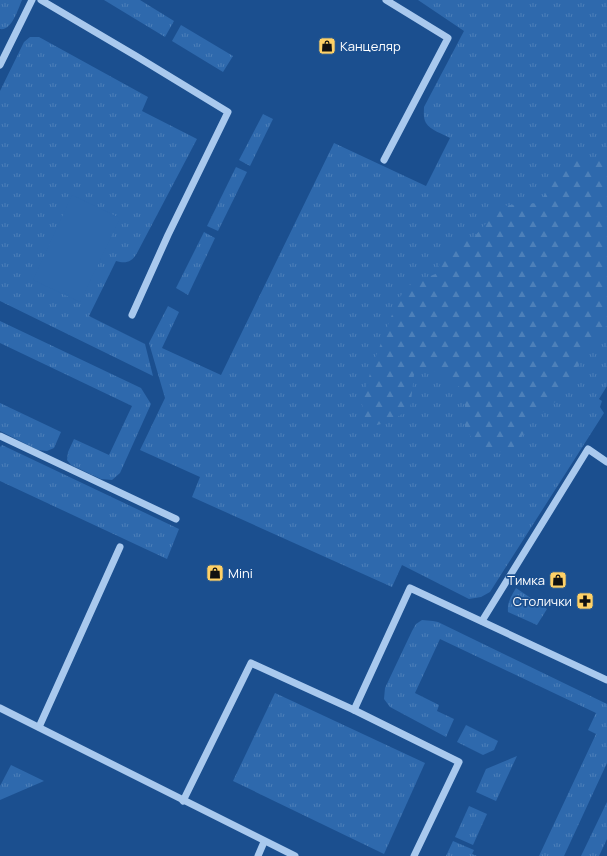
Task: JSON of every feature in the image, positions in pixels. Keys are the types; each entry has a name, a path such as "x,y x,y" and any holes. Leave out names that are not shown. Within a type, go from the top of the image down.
{"lane":[{"path":"0,65 32,0"},
{"path":"41,0 228,112 168,236 132,315"},
{"path":"384,160 448,38 386,0"},
{"path":"0,436 176,519"},
{"path":"482,621 588,449 607,462"},
{"path":"39,727 120,547"},
{"path":"354,710 410,588 607,680"},
{"path":"183,801 251,663 354,710 459,762 414,856"},
{"path":"0,708 264,842 295,856"},
{"path":"258,856 264,842"}],"green space":[{"path":"0,0 22,0 14,19 8,27 4,29 0,29"},
{"path":"104,0 140,0 174,21 165,37"},
{"path":"418,0 607,0 607,386 599,399 602,401 600,407 604,413 490,592 481,597 469,599 402,565 392,587 192,497 200,477 140,450 165,398 149,343 168,306 179,312 162,348 221,375 334,143 426,186 450,138 434,130 426,123 424,119 424,107 464,31"},
{"path":"181,25 233,56 223,72 172,41"},
{"path":"30,37 39,37 148,97 142,111 197,139 137,253 128,262 116,261 89,316 145,344 153,376 0,301 0,91 24,42"},
{"path":"263,114 273,119 250,166 239,160"},
{"path":"594,157 607,162 607,325 585,351 571,381 555,402 532,421 516,445 510,450 504,452 479,447 474,442 465,427 465,391 438,372 426,368 420,368 414,375 410,409 389,422 377,425 365,420 362,404 365,390 373,364 398,299 412,283 438,273 441,253 455,242 474,237 490,219 498,206 540,203 552,180 568,162"},
{"path":"236,167 247,172 218,231 207,226"},
{"path":"72,195 120,218 80,302 33,280"},
{"path":"204,232 215,238 188,295 176,288"},
{"path":"0,321 141,388 151,404 120,473 112,480 101,479 71,465 67,460 68,452 74,439 109,455 132,406 0,343"},
{"path":"0,403 61,432 54,448 47,451 38,450 0,431"},
{"path":"2,445 179,529 167,559 0,481 0,447"},
{"path":"516,588 547,609 537,625 508,612 508,606 512,594"},
{"path":"422,620 438,622 607,704 607,763 564,856 539,856 596,734 588,730 596,713 440,639 415,693 439,705 437,711 454,719 446,737 390,707 384,699 385,688 412,631 416,624"},
{"path":"275,693 425,763 384,854 233,781"},
{"path":"466,725 498,741 494,750 483,755 457,742"},
{"path":"517,756 496,801 476,792 486,769"},
{"path":"11,765 44,781 0,800 0,786"},
{"path":"607,802 607,839 599,856 581,856"},
{"path":"469,806 487,814 473,845 455,837"},
{"path":"453,841 474,850 472,854 477,856 446,856"}],"place":[{"name":"Канцеляр","path":"327,46"},
{"name":"Mini","path":"215,573"},
{"name":"Тимка","path":"558,580"},
{"name":"Столички","path":"585,601"}]}
